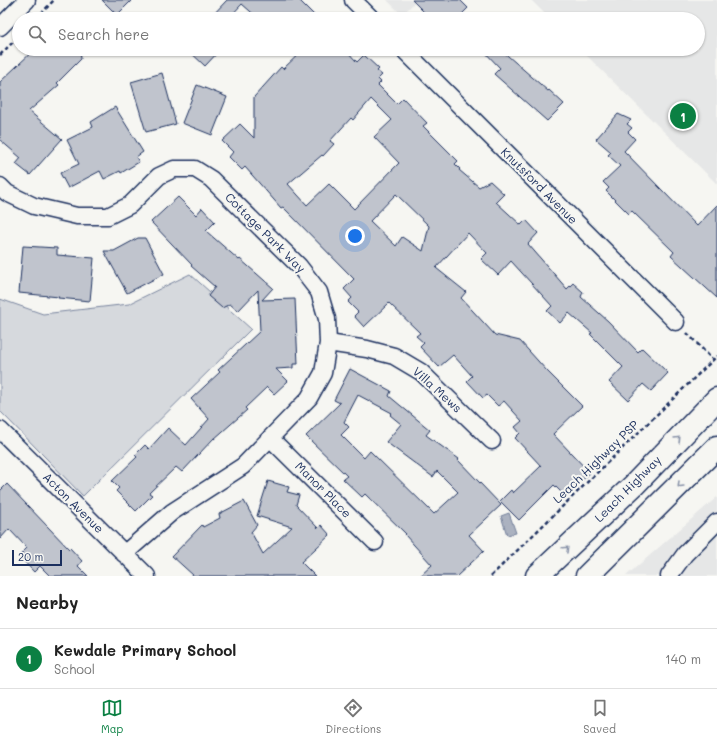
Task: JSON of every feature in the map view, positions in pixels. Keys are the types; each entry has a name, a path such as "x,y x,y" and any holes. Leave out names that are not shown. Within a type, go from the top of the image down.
{"highway":[{"name":"Leach Highway","path":"537,576 634,485 717,398"},
{"path":"587,576 717,447"}],"street":[{"path":"15,12 27,0"},
{"path":"353,0 365,12"},
{"path":"0,27 12,15"},
{"name":"Knutsford Avenue","path":"409,56 676,322"},
{"name":"Cottage Park Way","path":"0,186 7,193 34,206 77,216 108,216 130,205 159,176 174,169 195,168 211,179 299,266 319,292 327,319 328,343 323,373 309,398 243,466 172,512 124,554"},
{"name":"Villa Mews","path":"328,343 366,349 394,356 421,372 492,441"},
{"name":"Acton Avenue","path":"0,430 147,576"},
{"name":"Manor Place","path":"270,438 375,542"},
{"path":"670,576 685,554 717,522"}],"path":[{"path":"43,12 54,0"},
{"path":"0,55 12,43"},
{"path":"676,322 713,360"},
{"name":"Leach Highway PSP","path":"492,576 717,356"}],"shaded area":[{"path":"387,0 417,0 405,12 399,12"},
{"path":"531,0 717,0 717,184 587,56 705,56 705,12 543,12"},
{"path":"190,274 251,329 83,496 0,411 0,299 43,314 129,304"},
{"path":"717,497 717,576 626,576"},
{"path":"509,513 516,533 507,535 501,516"}],"building":[{"path":"102,0 132,0 120,12 114,12"},
{"path":"227,0 299,0 311,12 251,12 242,4 235,12 216,12"},
{"path":"412,0 460,0 468,8 464,12 424,12"},
{"path":"28,56 81,56 81,59 57,83 59,85 29,111 62,139 30,175 16,164 21,158 0,140 0,82"},
{"path":"194,56 214,56 205,66"},
{"path":"297,56 351,56 357,62 363,56 365,56 379,69 377,71 382,75 378,79 381,82 378,85 397,104 403,98 427,123 423,126 458,161 455,164 460,169 459,170 479,187 490,181 504,194 496,202 521,225 526,220 538,233 528,244 567,289 573,283 583,292 581,297 608,321 638,352 642,348 668,373 651,391 643,384 628,400 609,382 623,367 590,334 592,333 569,313 560,323 547,311 552,306 511,261 498,275 481,259 487,253 468,233 436,268 466,292 461,298 495,335 520,341 582,406 553,434 590,473 565,496 554,485 519,520 500,501 511,490 513,493 541,466 515,438 520,433 515,427 522,421 504,401 498,406 487,395 483,398 467,381 472,376 453,355 439,367 420,347 424,343 416,336 420,333 389,303 364,327 354,316 358,312 348,302 352,298 344,289 354,279 283,207 281,208 245,167 242,170 229,157 233,152 222,141 240,124 254,138 254,97 281,67 283,69","holes":["371,99 392,120 374,137 399,163 354,209 329,184 307,205 288,184 322,155 323,156 334,144 330,141 351,118 353,120","396,194 429,226 423,251 402,237 396,246 370,221"]},
{"path":"489,56 508,56 564,104 547,121 494,74 500,68"},
{"path":"162,73 176,124 146,132 131,82"},
{"path":"197,85 227,97 212,135 182,123"},
{"path":"115,107 143,152 136,157 139,162 121,173 120,171 104,179 100,171 68,188 60,173 79,164 67,140 93,127 91,122"},
{"path":"618,114 631,120 627,124 632,128 628,132 635,139 624,151 697,226 717,205 717,298 671,256 674,252 632,211 629,214 606,191 609,188 603,182 620,166 608,155 611,152 596,139"},
{"path":"178,197 196,215 202,208 215,222 206,231 273,288 262,300 295,299 298,364 293,364 293,368 276,369 288,381 274,394 267,387 245,408 247,410 214,438 182,472 176,467 149,493 152,495 136,511 116,491 119,488 112,481 137,457 135,455 145,445 149,449 168,428 186,445 209,419 191,399 220,372 218,370 260,331 258,290 238,311 230,304 222,308 208,296 215,287 191,266 192,265 151,222"},
{"path":"138,238 145,238 164,274 127,293 104,251 114,251"},
{"path":"23,246 57,248 57,255 94,258 90,301 19,293"},
{"path":"350,369 391,391 389,396 430,430 426,435 459,459 458,460 501,505 469,535 484,551 457,576 420,576 432,565 405,535 406,534 365,494 362,497 343,479 347,476 306,436 340,403 334,400","holes":["358,395 392,413 390,415 401,424 386,442 433,477 437,471 458,492 434,514 370,451 364,458 341,435 349,427 344,422"]},
{"path":"268,481 289,487 287,492 299,495 296,505 318,528 321,525 330,535 301,562 315,576 194,576 172,556 202,525 203,527 220,518 219,514 244,501 257,525 251,532 263,554 292,527 257,516"},
{"path":"7,484 82,561 78,566 88,576 50,576 40,566 34,572 19,556 27,548 9,529 0,539 0,491"}],"place":[{"name":"Kewdale Primary School","path":"683,116"}]}
